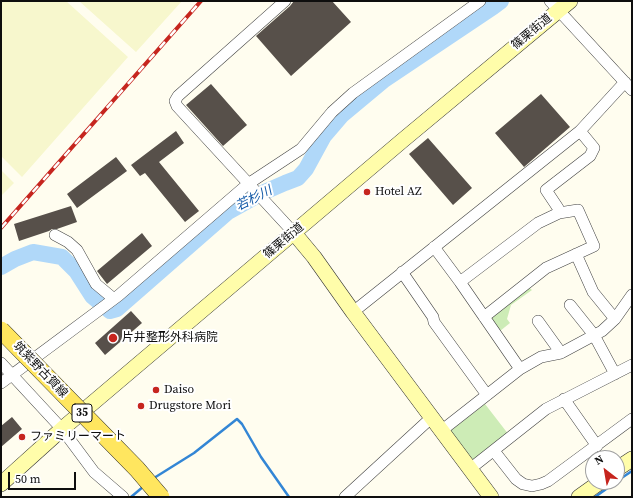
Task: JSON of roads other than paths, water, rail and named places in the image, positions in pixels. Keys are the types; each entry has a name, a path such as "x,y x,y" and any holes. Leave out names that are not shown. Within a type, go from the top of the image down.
{"main road":[{"name":"篠栗街道","path":"1,484 62,429 403,140 560,4"},
{"path":"294,233 314,257 490,497"},
{"name":"筑紫野古賀線","path":"1,330 137,469 161,497"},
{"name":"筑紫野古賀線","path":"1,345 148,497"}],"street":[{"path":"285,1 178,96 175,101 177,106 294,233"},
{"path":"1,383 114,299 248,184 301,149 332,112 353,93 475,2"},
{"path":"353,312 580,131 628,86 560,4"},
{"path":"559,213 558,208 546,190 590,156 594,148 580,131"},
{"path":"460,282 538,223 559,213 578,210 594,246 546,268 484,317"},
{"path":"55,235 68,242 77,250 96,284 114,299"},
{"path":"434,246 520,369"},
{"path":"576,254 593,292 615,319"},
{"path":"402,272 433,317 434,322 487,395"},
{"path":"441,431 520,369 541,357 561,353 606,328 615,319 632,295"},
{"path":"570,305 594,335 615,374"},
{"path":"538,321 561,353"},
{"path":"1,363 13,374 62,429 94,472 123,497"},
{"path":"470,469 546,409 632,365"},
{"path":"564,399 597,446"},
{"path":"344,497 431,418"},
{"path":"494,451 516,479 523,484 532,486 548,481 632,419"}],"waterway":[{"name":"若杉川","path":"1,267 15,259 33,252 62,257 76,271 92,296 110,311 117,309 228,212 262,193 298,178 306,169 324,136 342,115 384,80 501,1"},
{"path":"154,478 194,453 237,419 242,424 261,457 289,497"},
{"path":"625,476 632,471"},
{"path":"131,497 144,486"},
{"path":"595,497 605,490"}],"railway":[{"path":"1,228 201,1"}],"place":[{"name":"Hotel AZ","path":"367,192"},
{"name":"片井整形外科病院","path":"113,338"},
{"name":"Daiso","path":"156,390"},
{"name":"Drugstore Mori","path":"141,406"},
{"name":"ファミリーマート","path":"22,437"}]}
